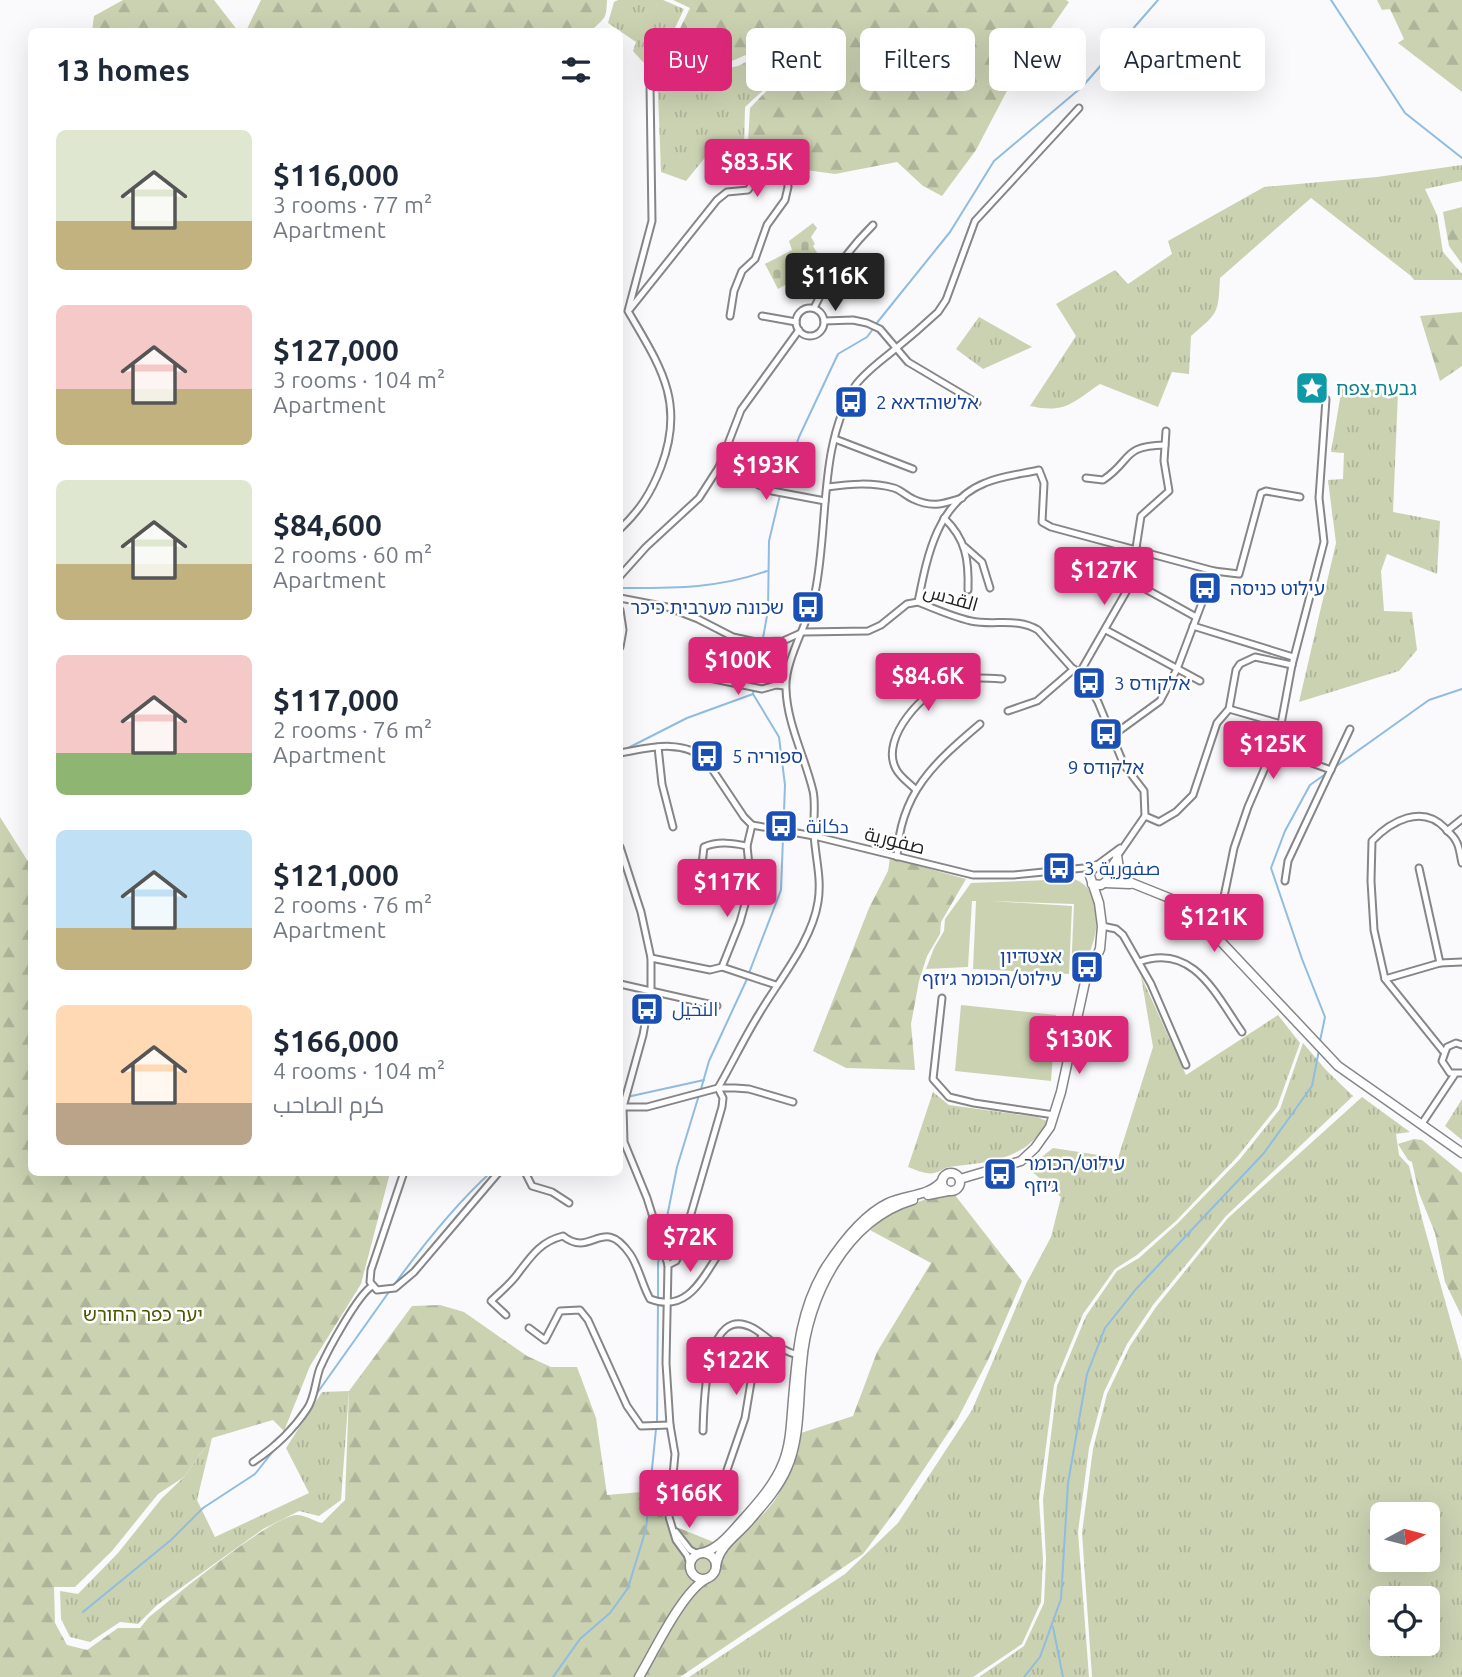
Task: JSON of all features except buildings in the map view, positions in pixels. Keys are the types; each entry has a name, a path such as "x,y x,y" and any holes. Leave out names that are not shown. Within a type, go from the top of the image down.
{"street":[{"path":"623,526 642,506 654,485 667,453 673,418 660,366 628,311 652,221 650,91"},
{"path":"718,1088 776,985 789,967 805,937 817,905 820,884 814,836 814,793 789,712 785,686 795,647 814,600 821,566 825,501 835,439 856,386 869,370 938,312 946,300 975,221 1079,108"},
{"path":"628,311 717,200 727,192 748,191 764,169 779,169 787,177 787,193 767,225 755,259 742,271 734,291 730,316"},
{"path":"814,309 835,269 852,246 873,225"},
{"path":"814,309 821,313 824,321 815,334 806,335 799,330 796,322 802,310 814,309"},
{"path":"762,316 796,322"},
{"path":"824,321 838,319 867,323 880,329 908,362 977,403"},
{"path":"623,573 646,547 699,498 719,467 741,410 799,330"},
{"path":"1216,926 1234,848 1281,724 1293,657 1324,542 1319,498 1326,399"},
{"path":"1136,548 1141,516 1169,491 1165,472 1166,431"},
{"path":"835,439 913,469"},
{"path":"1086,478 1103,480 1112,474 1128,454 1139,447 1165,445"},
{"path":"719,467 772,491 825,501"},
{"path":"828,487 857,482 875,484 898,489 914,499 939,506 962,498 985,483 1039,470 1044,483 1042,522 1051,527 1214,571 1239,573 1261,493 1266,491 1300,497"},
{"path":"918,601 931,542 944,518 962,498"},
{"path":"944,518 956,529 965,547 968,590"},
{"path":"965,547 982,562 990,588"},
{"path":"1079,674 1149,552"},
{"path":"1112,736 1160,701 1177,669 1214,571"},
{"path":"1133,582 1196,617"},
{"name":"القدس","path":"623,599 667,607 744,641 783,641 803,632 875,629 907,604 918,601 975,622 1018,622 1029,625 1038,630 1074,668 1098,702 1124,765 1144,791 1145,816"},
{"path":"1193,626 1293,657"},
{"path":"1106,630 1200,681"},
{"path":"1099,903 1107,872 1145,816 1159,822 1176,812 1193,795 1217,723 1228,709 1236,670 1240,664 1255,657 1292,665"},
{"path":"1008,711 1037,701 1074,668"},
{"path":"695,675 762,689 776,685 785,686"},
{"path":"915,789 896,769 893,759 894,740 911,712 936,689 953,681 1002,679"},
{"path":"1228,709 1281,724"},
{"path":"897,857 898,836 915,789 951,749 980,724"},
{"path":"1285,881 1288,861 1350,729"},
{"path":"623,753 672,746 697,752 706,760 752,825 747,846 750,875 747,897 722,967"},
{"path":"658,747 662,784 673,827"},
{"path":"1273,749 1331,770"},
{"path":"1421,1125 1459,1073 1443,1066 1443,1051 1385,979 1374,930 1372,841 1384,828 1419,815 1440,823 1456,840 1462,863"},
{"path":"1447,831 1462,819"},
{"name":"صفورية","path":"752,825 814,836 973,875 1014,875 1095,867"},
{"path":"702,864 704,847 725,843 747,846"},
{"path":"960,1179 1021,1161 1035,1148 1050,1127 1083,990 1100,948 1102,926 1099,903 1089,873 1125,844"},
{"path":"1117,855 1119,869 1128,880"},
{"path":"623,856 641,912 650,958 651,990 643,1035 623,1100"},
{"path":"1095,867 1102,867 1107,872 1187,907 1211,914"},
{"path":"1419,868 1440,963"},
{"path":"1075,870 1091,881 1144,886"},
{"path":"1203,924 1203,919 1211,914 1225,892"},
{"path":"1187,907 1205,929 1216,926"},
{"path":"1211,914 1237,958 1338,1066 1462,1153"},
{"path":"1102,926 1116,929 1124,935 1186,1065"},
{"path":"1139,962 1153,957 1169,957 1188,963 1204,979 1242,1032"},
{"path":"650,958 710,970 722,967 776,985"},
{"path":"1385,979 1440,963 1462,962"},
{"path":"623,985 717,1006"},
{"path":"942,998 933,1079 949,1097 1054,1115"},
{"path":"1443,1051 1451,1045 1462,1045"},
{"path":"668,1265 676,1261 679,1255 722,1107 723,1098 718,1088"},
{"path":"623,1107 647,1107 718,1088 749,1089 793,1102"},
{"path":"623,1130 624,1142 647,1198 668,1265 665,1303 666,1363 670,1425 675,1454 670,1520 676,1540 687,1555 697,1578 706,1578"},
{"path":"639,1677 684,1601 700,1582 713,1574 721,1550 772,1493 792,1458 796,1440 799,1355 800,1332 810,1299 822,1273 843,1243 883,1205 935,1188 945,1175 956,1174 960,1179 958,1189 892,1208 877,1217 840,1258 817,1298 806,1330 799,1355 790,1434 780,1470 734,1529 714,1548 700,1553 691,1568 690,1584 684,1601"},
{"path":"403,1176 369,1278 377,1290 400,1285 495,1176"},
{"path":"527,1176 532,1186 552,1192 569,1203"},
{"path":"942,1181 943,1187 948,1191"},
{"path":"506,1315 491,1301 514,1279 537,1249 563,1236 576,1245 588,1243 602,1235 614,1238 631,1254 650,1299 665,1303 676,1303 691,1294 718,1255"},
{"path":"253,1462 272,1449 309,1408 320,1369 348,1318 367,1289 372,1286"},
{"path":"529,1328 545,1340 560,1311 580,1310 588,1320 626,1406 641,1426 670,1425"},
{"path":"703,1431 711,1354 716,1338 725,1328 749,1326 783,1350 799,1355"},
{"path":"727,1470 747,1410 756,1352 762,1335"},
{"path":"670,1520 685,1546 713,1558 716,1566"}],"green space":[{"path":"123,0 214,0 236,28 92,28 94,16"},
{"path":"261,0 607,0 604,17 594,28 247,28"},
{"path":"618,0 663,0 684,9 675,28 644,28 644,63 633,51 636,42 623,33 623,28 615,28 608,23 614,2"},
{"path":"673,0 1069,2 1051,28 989,28 989,91 1007,91 976,150 942,196 923,186 897,162 835,174 755,163 748,142 750,108 767,91 846,91 846,28 746,28 746,55 732,61 732,28 680,28 690,8"},
{"path":"1377,0 1462,0 1462,92 1398,43 1404,39 1390,9 1382,10"},
{"path":"746,62 746,91 762,91 745,107 744,150 755,163 741,171 712,149 686,181 661,172 657,91 732,91 732,67"},
{"path":"1462,165 1462,181 1425,189 1437,215 1443,252 1462,274 1462,280 1414,280 1311,198 1220,278 1215,312 1191,336 1189,374 1172,372 1158,407 1100,384 1068,405 1052,408 1030,406 1076,336 1056,304 1115,270 1128,284 1172,254 1168,241 1264,187 1377,177"},
{"path":"1462,207 1462,264 1449,246 1443,212"},
{"path":"813,223 817,228 811,237 820,258 789,274 792,281 778,289 765,264 792,250 789,241"},
{"path":"1462,312 1462,366 1440,381 1420,316"},
{"path":"979,317 1032,347 983,369 956,349"},
{"path":"1342,387 1398,392 1393,512 1440,521 1437,574 1387,554 1381,571 1384,611 1412,612 1417,650 1399,671 1299,702 1336,543 1328,480 1343,479 1344,453 1331,452"},
{"name":"יער כפר החורש","path":"0,817 28,861 28,1176 389,1176 361,1284 310,1366 284,1431 273,1420 212,1438 184,1477 158,1494 112,1551 75,1587 54,1587 55,1623 67,1645 87,1650 118,1628 140,1628 149,1617 222,1559 283,1519 299,1515 322,1523 345,1500 349,1391 412,1306 440,1305 464,1312 527,1356 551,1367 577,1367 596,1418 607,1495 664,1490 663,1516 669,1524 716,1543 750,1525 776,1499 801,1433 853,1416 877,1352 931,1263 870,1230 891,1212 951,1190 1022,1281 988,1360 958,1418 902,1502 863,1554 680,1677 0,1677"},
{"path":"890,858 966,879 941,922 940,934 927,956 919,981 911,1024 915,1070 846,1068 813,1051 869,908 888,871"},
{"path":"1074,879 1086,886 1093,896 1097,921 1091,949 1080,972 1071,973 1074,904 991,901 1072,906 1069,974 973,969 976,901 972,901 968,967 926,969 944,931 945,919 971,883"},
{"path":"1141,976 1186,1075 1278,1015 1300,1043 1277,1107 1238,1156 1176,1221 1137,1255 1115,1269 1083,1314 1054,1385 1039,1500 1043,1559 1041,1602 1022,1644 973,1677 689,1677 845,1574 898,1523 972,1410 1026,1284 1051,1237 1061,1197 1028,1168 1053,1148 1118,1158 1153,1047"},
{"path":"961,1005 1056,1015 1051,1081 955,1071"},
{"path":"1303,1043 1353,1096 1226,1216 1153,1305 1127,1344 1104,1392 1089,1448 1078,1532 1089,1677 979,1677 1024,1646 1044,1603 1046,1559 1043,1500 1057,1386 1086,1316 1117,1271 1139,1258 1178,1223 1240,1159 1280,1109"},
{"path":"933,1092 949,1105 1037,1117 1047,1121 1039,1134 1017,1152 992,1161 925,1173 908,1167"},
{"path":"1362,1097 1410,1132 1396,1134 1399,1155 1409,1166 1462,1361 1462,1677 1092,1677 1082,1533 1093,1449 1107,1394 1130,1346 1156,1307 1228,1218"},
{"path":"1462,1099 1462,1140 1445,1126"},
{"path":"1414,1139 1422,1140 1462,1173 1462,1317 1445,1282 1435,1233 1419,1193 1412,1162 1398,1144"},
{"path":"349,1391 341,1500 319,1516 299,1511 263,1529 157,1605 138,1624 120,1622 90,1642 70,1637 61,1619 60,1591 78,1594 118,1553 162,1498 184,1477 212,1438 197,1500 215,1537 309,1493 286,1448 322,1392"}],"waterway":[{"path":"876,324 950,232 994,161 1082,87 1158,0"},
{"path":"1331,0 1405,113 1462,158"},
{"path":"781,489 799,437 838,354 867,337 873,329"},
{"path":"749,973 781,890 785,785 779,737 753,694 768,610 769,541 780,495"},
{"path":"623,588 712,584 767,571"},
{"path":"1335,767 1429,700 1462,689"},
{"path":"624,750 687,718 753,694"},
{"path":"1320,1041 1325,1017 1271,868 1285,831 1310,785 1327,773"},
{"path":"701,1089 709,1061 747,979"},
{"path":"1024,1677 1040,1657 1061,1599 1068,1483 1087,1374 1105,1328 1136,1289 1264,1153 1312,1086 1319,1050"},
{"path":"627,1097 704,1080"},
{"path":"662,1242 677,1167 699,1095"},
{"path":"394,1285 440,1226 487,1176"},
{"path":"658,1298 658,1263 661,1251"},
{"path":"315,1396 391,1289"},
{"path":"657,1423 658,1303"},
{"path":"553,1677 580,1639 610,1613 628,1588 646,1529 656,1429"},
{"path":"83,1612 171,1540 203,1508 255,1474 278,1445"},
{"path":"1053,1627 1063,1677"}],"place":[{"name":"גבעת צפח","path":"1312,388"},
{"name":"אלשוהדאא 2","path":"851,402"},
{"name":"עילוט כניסה","path":"1205,588"},
{"name":"שכונה מערבית כיכר","path":"808,607"},
{"name":"אלקודס 3","path":"1089,683"},
{"name":"אלקודס 9","path":"1106,734"},
{"name":"ספוריה 5","path":"707,756"},
{"name":"دكانة","path":"781,826"},
{"name":"صفورية 3","path":"1059,868"},
{"name":"אצטדיון עילוט/הכומר ג׳וזף","path":"1087,967"},
{"name":"النخيل","path":"647,1009"},
{"name":"עילוט/הכומר ג׳וזף","path":"1000,1174"}]}
